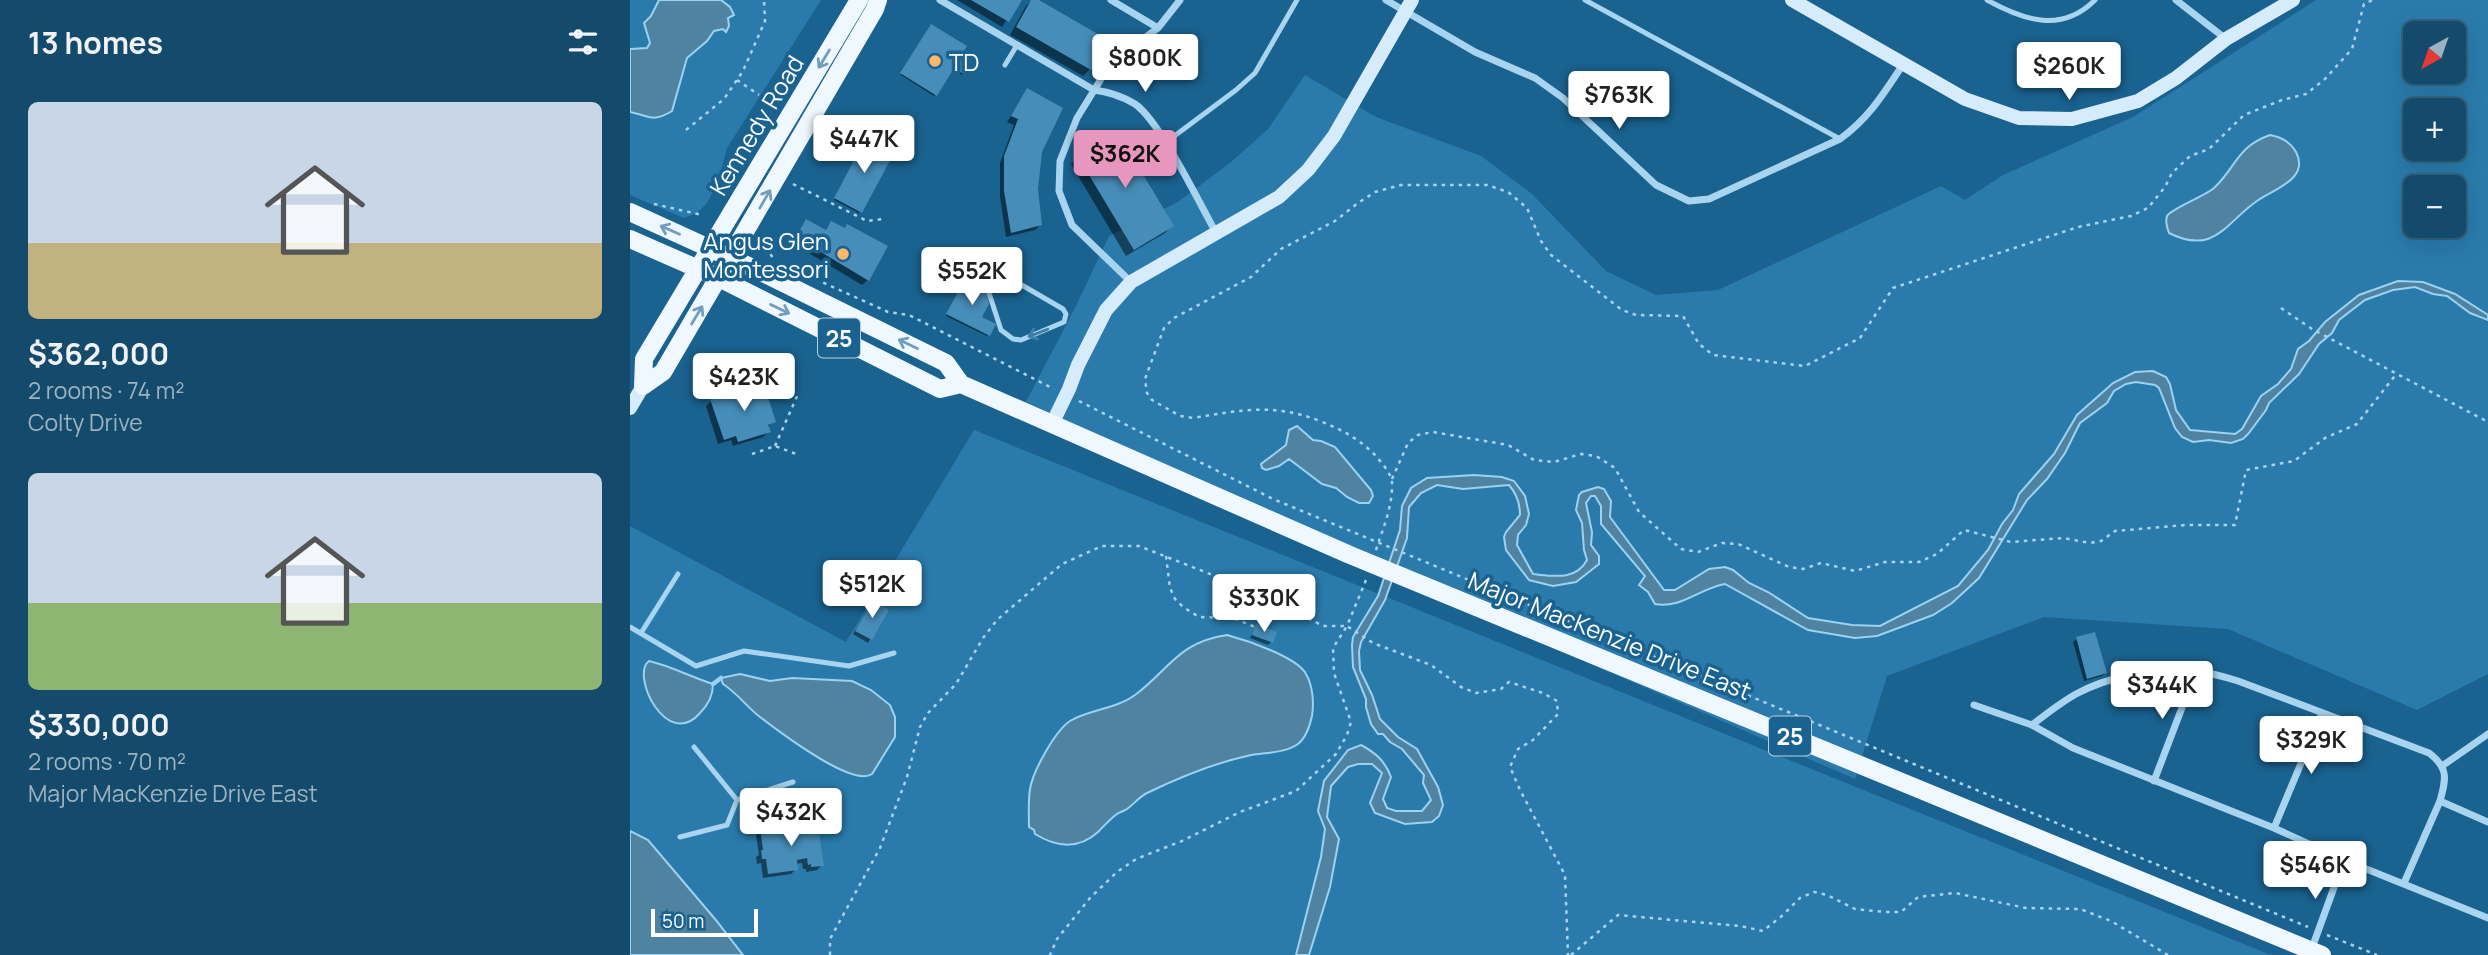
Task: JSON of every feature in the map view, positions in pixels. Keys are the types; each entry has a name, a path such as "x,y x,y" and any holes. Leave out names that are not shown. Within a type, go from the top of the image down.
{"main road":[{"name":"Kennedy Road","path":"643,386 644,359 859,0"},
{"name":"Kennedy Road","path":"643,386 663,372 878,0"},
{"name":"Major MacKenzie Drive East","path":"630,212 946,363 961,384 1350,555 2317,953"},
{"name":"Major MacKenzie Drive East","path":"630,239 719,278 940,389 961,384"}],"street":[{"path":"940,0 1094,90 1108,92 1136,105 1153,122 1215,231"},
{"path":"1111,0 1158,27"},
{"path":"1130,282 1072,225 1059,191 1060,161 1077,118 1106,71 1158,27 1180,0"},
{"path":"1386,0 1409,6 1475,52 1535,78 1563,98 1656,185 1689,201 1709,199 1840,139 1858,126 1874,109 1904,62"},
{"path":"1793,0 1965,99 2019,118 2072,119 2138,101 2176,78 2226,39 2293,0"},
{"path":"2176,0 2226,39"},
{"path":"1052,424 1106,310 1130,282 1215,231 1279,197 1308,170 1334,136 1409,6"},
{"name":"Kennedy Road","path":"630,408 643,386"},
{"path":"2032,725 2076,694 2099,684 2156,670 2196,671 2238,681 2429,753 2442,765 2445,784 2404,883"},
{"path":"2154,780 2196,671"},
{"path":"1974,705 2032,725 2073,748 2274,828 2344,860 2488,918"},
{"path":"2274,828 2322,713"},
{"path":"2442,765 2488,734"},
{"path":"2440,801 2488,822"},
{"path":"2317,953 2319,931 2344,860"}],"lane":[{"path":"1165,143 1236,90 1255,72 1297,0"},
{"path":"1585,0 1840,139"},
{"path":"1987,0 2015,13 2060,22 2082,13 2095,0"},
{"path":"1005,65 1017,45"},
{"path":"979,262 1001,330 1007,335 1021,340 1064,322 1066,314 1063,309 1020,284"},
{"path":"641,634 678,574"},
{"path":"630,627 696,666 744,651 849,666 894,653"},
{"path":"694,747 737,800"},
{"path":"737,800 793,782"},
{"path":"680,837 727,825 737,800"}],"path":[{"path":"686,130 724,99 743,71 765,21 764,0"},
{"path":"1392,479 1371,452 1347,432 1296,412 1271,408 1193,418 1180,416 1152,400 1147,393 1145,379 1164,328 1174,318 1244,282 1281,249 1335,221 1375,192 1401,185 1487,185 1508,192 1527,208 1541,241 1551,255 1622,310 1636,314 1683,316 1699,344 1713,355 1805,366 1860,338 1893,288 2078,227 2131,216 2148,208 2165,187 2172,173 2190,156 2209,149 2244,115 2306,94 2325,79 2352,49 2364,4 2373,0"},
{"path":"737,80 759,95"},
{"path":"793,184 867,221 883,219"},
{"path":"650,203 702,215"},
{"path":"2281,308 2312,329 2488,422"},
{"path":"1373,558 1388,517 1392,479 1408,443 1418,435 1433,432 1508,445 1534,460 1554,462 1581,454 1596,456 1615,468 1639,512 1681,549 1698,552 1722,543 1738,544 1789,567 1803,569 1822,563 1855,571 1885,562 1919,562 1937,554 1964,530 2011,542 2063,538 2090,544 2101,541 2115,531 2235,524 2246,470 2294,461 2325,438 2357,424 2397,373"},
{"path":"775,446 799,394"},
{"path":"752,454 775,446 796,454"},
{"path":"1359,535 2377,955"},
{"path":"830,955 830,939 880,848 907,777 920,727 928,713 956,684 990,629 1062,564 1102,546 1139,546 1266,596 1323,626 1347,626 1373,643 1431,665 1461,687 1476,693 1501,689 1509,682 1543,693 1557,701 1558,714 1533,740 1518,749 1510,767 1565,875 1569,955"},
{"path":"1166,556 1170,588 1183,607 1199,617 1233,618 1255,628"},
{"path":"1050,955 1057,939 1090,898 1117,872 1136,859 1182,841 1240,812 1296,791 1336,754 1348,736 1351,722 1334,673 1333,648 1347,626 1366,580"},
{"path":"1569,955 1618,915 1763,931 1800,898 1814,892 1828,895 1855,909 1885,912 1901,912 1918,897 1955,892 2026,908 2080,909 2111,921 2168,955"}],"shaded area":[{"path":"630,0 821,0 727,148 718,182 707,203 697,213 684,218 630,195"},
{"path":"659,0 721,0 730,7 734,15 728,18 729,26 726,32 723,29 714,31 707,41 687,58 672,111 651,118 630,112 630,49 647,48 650,43 644,23"},
{"path":"2316,0 2488,0 2488,674 2417,710 2228,629 2044,617 1887,676 1855,779 1019,415 1109,236 1178,202 1231,162 1268,129 1305,75 1376,117 1481,156 1532,194 1606,271 1656,295 1718,290 1941,186 1965,200 2003,175 2133,117"},
{"path":"2270,135 2285,140 2296,152 2298,169 2288,182 2257,201 2209,239 2198,241 2169,233 2166,220 2170,213 2214,188 2243,152"},
{"path":"2398,281 2423,282 2455,294 2488,315 2488,320 2470,313 2447,296 2415,287 2393,290 2365,300 2339,320 2332,333 2319,344 2299,374 2269,403 2248,434 2231,443 2209,440 2193,442 2182,437 2175,428 2159,388 2136,382 2126,384 2114,391 2107,403 2080,423 2065,453 2047,479 2027,500 1979,578 1952,603 1933,615 1877,636 1855,638 1808,630 1725,584 1673,604 1655,604 1648,592 1639,585 1645,576 1601,524 1601,506 1595,496 1591,496 1586,503 1592,532 1591,545 1599,556 1599,564 1576,582 1553,586 1529,580 1506,550 1506,532 1520,515 1518,499 1509,485 1463,489 1437,485 1421,493 1409,507 1407,538 1385,600 1361,642 1360,670 1380,719 1398,737 1417,749 1438,787 1443,805 1439,816 1432,822 1405,824 1375,813 1370,803 1382,773 1372,764 1348,767 1331,786 1327,817 1339,839 1330,887 1309,955 1296,955 1321,857 1325,829 1318,811 1324,781 1348,750 1361,745 1376,754 1386,766 1391,777 1383,799 1387,808 1396,811 1422,811 1431,800 1423,783 1424,775 1402,749 1383,734 1378,734 1371,724 1366,699 1353,667 1352,645 1353,637 1378,596 1400,530 1402,506 1411,488 1427,478 1474,475 1502,477 1514,481 1525,496 1529,514 1526,525 1518,535 1517,545 1533,574 1563,576 1582,567 1587,560 1582,523 1576,510 1579,495 1598,487 1604,489 1611,501 1610,517 1664,590 1675,590 1709,569 1725,567 1808,618 1880,626 1958,586 1988,550 2013,510 2019,494 2054,454 2077,415 2113,383 2135,372 2153,371 2166,377 2176,410 2190,430 2235,434 2242,429 2261,396 2278,384 2291,369 2298,349 2309,341 2325,322 2359,295"},
{"path":"1297,426 1313,440 1335,447 1371,490 1373,496 1369,503 1359,503 1336,488 1322,484 1289,459 1279,466 1266,470 1262,468 1261,464 1286,445 1289,430"},
{"path":"974,430 2271,955 630,955 630,526 846,642"},
{"path":"1227,635 1293,661 1306,674 1312,689 1313,711 1308,731 1301,741 1286,750 1222,763 1147,793 1083,842 1059,844 1035,834 1029,827 1032,781 1046,752 1064,726 1077,717 1127,700 1147,686 1185,650"},
{"path":"649,661 713,684 710,700 700,713 688,722 675,723 664,717 648,694 644,680 644,669"},
{"path":"740,674 770,681 792,678 852,681 871,690 890,705 895,717 895,737 872,774 862,776 849,773 815,756 782,733 723,684 721,678"},
{"path":"630,831 648,840 743,955 630,955"}],"building":[{"path":"971,0 1022,0 1009,22"},
{"path":"1031,0 1039,0 1108,40 1091,70 1016,27"},
{"name":"TD","path":"931,24 967,46 959,59 970,66 965,75 954,68 937,96 900,73"},
{"path":"1027,88 1063,108 1042,152 1038,189 1042,225 1011,233 1004,191 1004,156 1018,119 1011,116"},
{"path":"1117,131 1174,226 1134,250 1077,155"},
{"path":"866,138 894,153 862,213 834,198"},
{"path":"806,219 826,230 831,221 845,228 847,224 888,246 869,281 796,237"},
{"path":"965,279 986,289 989,304 982,317 996,324 990,336 946,314"},
{"path":"763,382 776,422 768,425 771,432 738,442 736,436 724,440 710,399"},
{"path":"872,601 889,610 872,640 855,631"},
{"path":"1256,624 1277,632 1273,643 1252,635"},
{"path":"2095,632 2107,673 2087,679 2076,637"},
{"path":"779,825 779,830 818,825 824,866 811,867 807,858 797,860 798,870 768,874 766,859 762,859 760,828"}],"waterway":[{"path":"713,684 721,678"}],"place":[{"name":"TD","path":"935,61"},
{"name":"Angus Glen Montessori","path":"843,254"}]}
